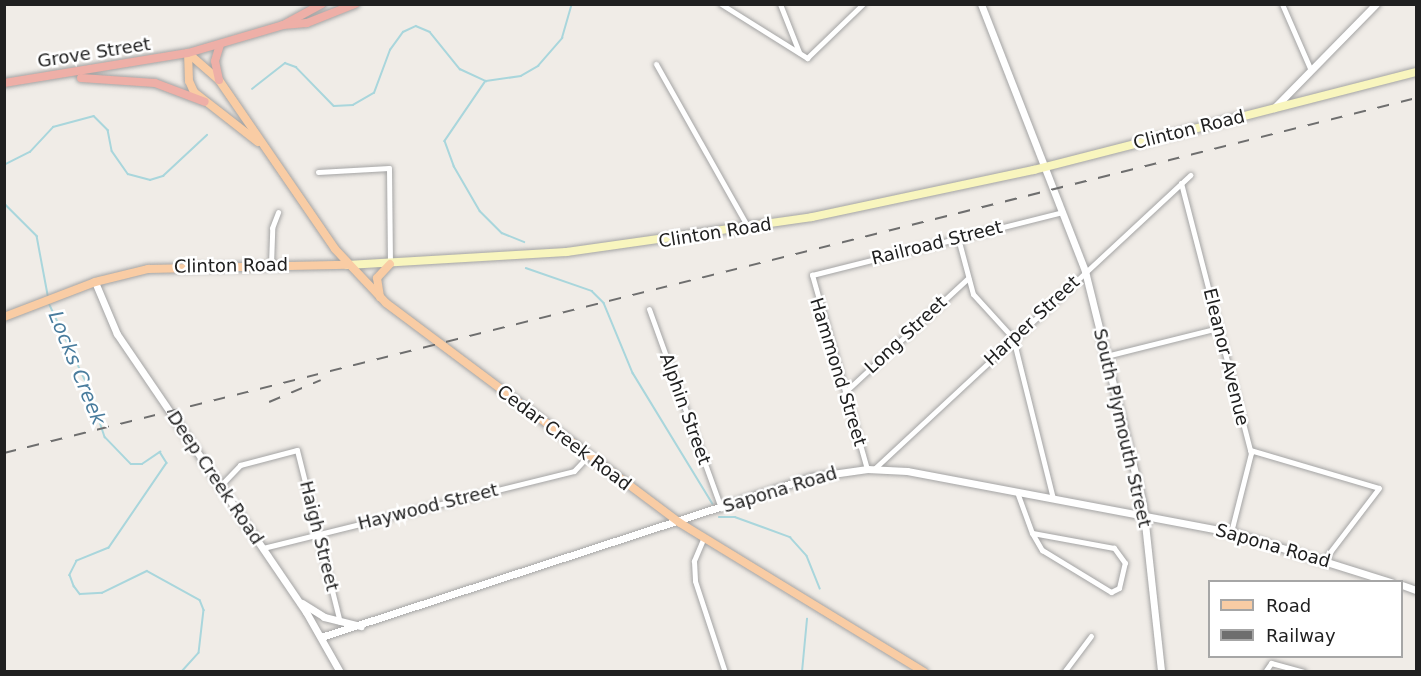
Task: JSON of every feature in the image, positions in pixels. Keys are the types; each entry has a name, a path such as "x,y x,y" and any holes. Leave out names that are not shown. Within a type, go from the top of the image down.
{"highway":[{"path":"283,25 322,4"},
{"path":"283,25 307,23 355,4"},
{"name":"Grove Street","path":"4,82 62,77 188,53 283,25"},
{"path":"219,80 215,65 220,45"},
{"path":"62,77 155,83 205,102"}],"main road":[{"name":"Cedar Creek Road","path":"188,53 219,80 249,119 258,141 347,264 380,297 588,456 680,523 924,672"},
{"name":"Cedar Creek Road","path":"188,53 190,85 205,102 258,141"},
{"name":"Clinton Road","path":"9,315 95,282 164,268 390,264 567,252 748,228 1045,167 1416,72"},
{"path":"380,297 377,278 390,264"}],"street":[{"path":"721,4 807,58 863,4"},
{"path":"780,4 800,53"},
{"name":"South Plymouth Street","path":"981,4 1085,271 1144,515 1161,672"},
{"path":"1282,4 1310,68"},
{"path":"1274,108 1310,68 1376,4"},
{"path":"656,64 748,228"},
{"path":"318,172 389,168 390,264"},
{"name":"Harper Street","path":"871,469 1190,175"},
{"name":"Eleanor Avenue","path":"1181,183 1250,450 1231,532"},
{"path":"271,266 272,228 278,212"},
{"name":"Railroad Street","path":"812,275 1062,212"},
{"path":"958,238 973,294 1012,338 1053,498"},
{"name":"Hammond Street","path":"812,275 845,392 871,469"},
{"name":"Long Street","path":"845,392 968,278"},
{"name":"Deep Creek Road","path":"95,282 117,334 297,599 340,672"},
{"name":"Alphin Street","path":"649,309 721,509"},
{"path":"1106,357 1218,328"},
{"name":"Haigh Street","path":"221,485 240,465 297,450 340,622"},
{"path":"1250,450 1379,488 1324,561"},
{"name":"Haywood Street","path":"263,548 574,471 588,456"},
{"name":"Sapona Road","path":"321,637 363,626 680,523 811,477 871,469 1053,498 1231,532 1385,580"},
{"path":"1017,492 1032,533 1042,550 1069,569 1111,592 1119,588 1125,563 1114,548 1032,533"},
{"path":"704,537 694,561 695,581 725,672"},
{"path":"297,599 340,622 363,626"},
{"path":"1064,672 1091,636"},
{"path":"1265,672 1270,663 1304,672"}],"waterway":[{"name":"Locks Creek","path":"252,89 285,63 296,67 334,106 353,105 374,93 390,50 403,32 416,26 430,32 460,69 486,81 521,76 538,66 562,38 572,4"},
{"path":"486,81 445,141 454,166 480,211 502,233 524,242"},
{"name":"Locks Creek","path":"4,165 30,152 53,127 94,116 108,130 112,151 128,174 150,180 163,176 207,135"},
{"name":"Locks Creek","path":"4,203 37,236 48,295"},
{"path":"526,268 592,291 604,303 633,373 713,504"},
{"name":"Locks Creek","path":"49,303 88,386 105,437 131,464 142,464 160,452 167,463 109,548 77,561 70,575 80,594 102,593 147,571 200,600 204,610 199,653 182,672"},
{"path":"719,517 735,517 790,537 807,556 820,588"},
{"path":"802,672 807,619"}],"railway":[{"path":"4,453 1416,98"},
{"path":"269,402 321,380"}]}
